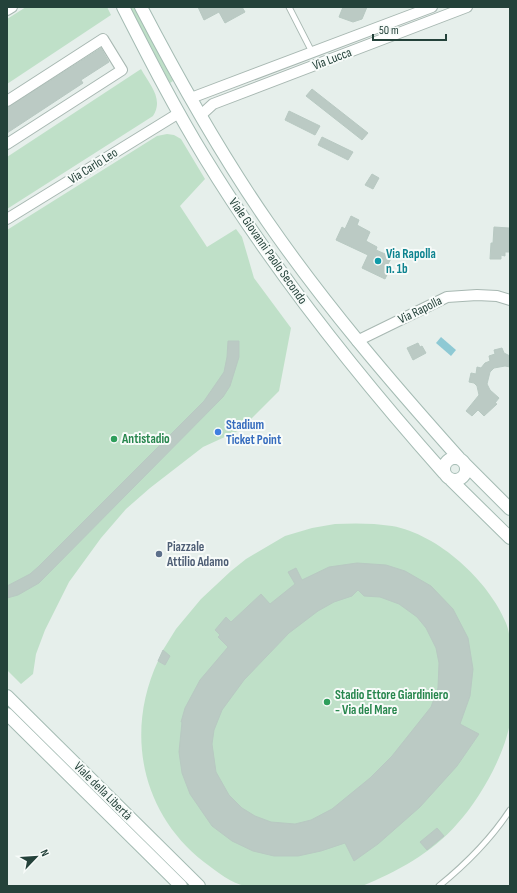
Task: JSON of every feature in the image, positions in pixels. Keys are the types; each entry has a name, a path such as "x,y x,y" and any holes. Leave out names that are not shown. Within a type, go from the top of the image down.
{"main road":[{"name":"Viale Giovanni Paolo Secondo","path":"123,7 179,112 246,222 341,352 369,387 448,476 510,538"},
{"name":"Viale Giovanni Paolo Secondo","path":"141,7 201,115 267,221 357,341 462,461 510,509"},
{"path":"341,352 357,341"},
{"path":"452,458 462,461 464,475 459,479 448,476 446,462 452,458"},
{"name":"Viale della Libertà","path":"7,696 199,886"},
{"name":"Viale della Libertà","path":"7,714 181,886"}],"street":[{"path":"7,10 12,7"},
{"name":"Via Lucca","path":"191,98 432,7"},
{"name":"Via Lucca","path":"201,115 213,104 467,7"},
{"path":"7,101 103,40 122,70 7,144"},
{"name":"Via Carlo Leo","path":"7,219 179,112"},
{"name":"Via Rapolla","path":"357,341 448,297 477,295 496,296 510,300"}],"lane":[{"path":"289,7 312,52"},
{"path":"439,886 463,866 501,823 510,810"}],"green space":[{"path":"26,7 107,7 111,15 7,84 7,19"},
{"path":"130,7 134,7 173,81 170,83"},
{"path":"141,69 152,86 156,98 156,110 153,116 7,209 7,157"},
{"name":"Antistadio","path":"167,134 174,135 181,139 205,179 180,206 207,247 236,229 242,237 254,278 291,328 279,391 240,430 203,447 150,488 126,509 101,538 69,582 45,630 36,654 33,674 21,684 7,670 7,230 157,136"},
{"name":"Stadio Ettore Giardiniero - Via del Mare","path":"335,524 378,524 409,531 444,549 475,576 498,607 508,629 510,647 511,710 507,736 497,763 482,790 466,814 437,844 413,861 362,886 255,887 241,885 230,880 204,862 183,842 166,820 153,796 145,770 141,743 142,715 148,688 158,661 165,665 163,650 176,629 201,599 231,571 246,559 285,536 312,528"}],"water":[{"path":"441,337 456,350 451,356 436,343"}],"building":[{"path":"198,7 242,7 245,12 225,23 219,12 204,20"},
{"path":"343,7 367,7 362,19 353,22 339,17"},
{"path":"101,48 109,62 81,80 83,83 7,133 7,108"},
{"path":"312,89 368,133 362,140 306,96"},
{"path":"289,111 320,126 315,135 285,120"},
{"path":"322,137 353,152 348,160 318,145"},
{"path":"372,174 379,178 373,189 365,185"},
{"path":"351,216 359,220 357,225 370,232 366,241 377,247 376,250 392,257 388,264 391,266 385,279 362,268 368,255 336,240 342,227 345,229"},
{"path":"494,227 509,228 509,252 505,252 505,256 501,255 501,259 490,259"},
{"path":"228,341 239,341 239,357 230,386 223,397 39,583 18,595 7,598 7,586 30,574 38,567 204,401 224,372"},
{"path":"418,343 420,347 422,346 426,353 413,360 407,348"},
{"path":"502,348 504,353 510,356 510,367 505,366 494,368 490,372 487,384 490,390 499,398 495,403 497,404 484,416 478,410 472,416 466,411 479,395 477,386 474,383 469,382 471,373 476,374 477,367 481,368 485,363 490,361 489,356 495,354 494,350"},
{"path":"357,563 386,565 405,571 431,586 453,609 468,638 473,669 470,696 460,724 479,734 457,766 420,807 378,844 354,861 345,843 321,851 298,856 274,856 253,851 232,841 212,826 190,794 182,773 179,752 181,722 185,708 200,680 228,647 218,637 220,635 215,630 226,617 231,622 261,594 270,604 295,584 288,572 296,568 302,580 329,567","holes":["358,590 364,596 380,597 399,604 417,617 426,628 436,648 439,663 438,688 431,707 392,756 370,778 332,809 311,820 295,824 271,822 255,816 242,808 229,795 216,772 212,744 214,730 222,710 244,680 289,633 318,611 334,602 352,596"]},
{"path":"163,650 170,656 165,665 158,661"},
{"path":"437,828 444,836 427,850 420,842"}],"place":[{"name":"Via Rapolla n. 1b","path":"378,261"},
{"name":"Stadium Ticket Point","path":"218,432"},
{"name":"Antistadio","path":"114,439"},
{"name":"Piazzale Attilio Adamo","path":"159,554"},
{"name":"Stadio Ettore Giardiniero - Via del Mare","path":"327,702"}]}
